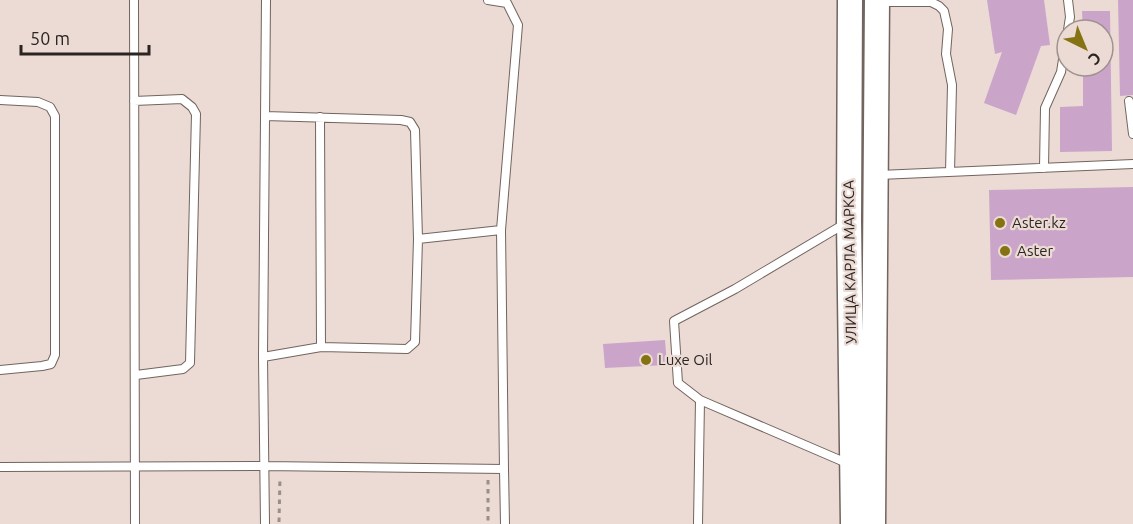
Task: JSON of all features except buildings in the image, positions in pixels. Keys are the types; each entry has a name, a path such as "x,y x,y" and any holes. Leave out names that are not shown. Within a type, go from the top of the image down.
{"main road":[{"name":"УЛИЦА КАРЛА МАРКСА","path":"850,0 849,221 853,524"},
{"name":"УЛИЦА КАРЛА МАРКСА","path":"873,524 877,1"}],"lane":[{"path":"134,0 135,524"},
{"path":"265,524 263,357 266,0"},
{"path":"488,0 507,3 518,25 501,230 505,524"},
{"path":"1068,0 1070,18"},
{"path":"877,1 930,2 944,11 948,29 946,54 952,85 950,172"},
{"path":"1044,168 1045,108 1058,78"},
{"path":"134,100 182,99 192,107 196,114 190,363 183,369 136,375"},
{"path":"0,100 38,102 50,107 55,116 55,355 51,364 0,370"},
{"path":"1129,101 1133,134"},
{"path":"263,357 321,347 407,349 415,342 418,239 415,130 410,122 264,116"},
{"path":"320,117 321,347"},
{"path":"877,175 1133,164"},
{"path":"849,221 735,289 675,321 678,383 700,400 853,465"},
{"path":"418,239 501,230"},
{"path":"698,524 700,400"},
{"path":"0,467 280,466 504,469"}],"path":[{"path":"279,524 280,466"},
{"path":"488,469 489,524"}],"place":[{"name":"Aster.kz","path":"1000,223"},
{"name":"Aster","path":"1005,251"},
{"name":"Luxe Oil","path":"646,360"}]}
